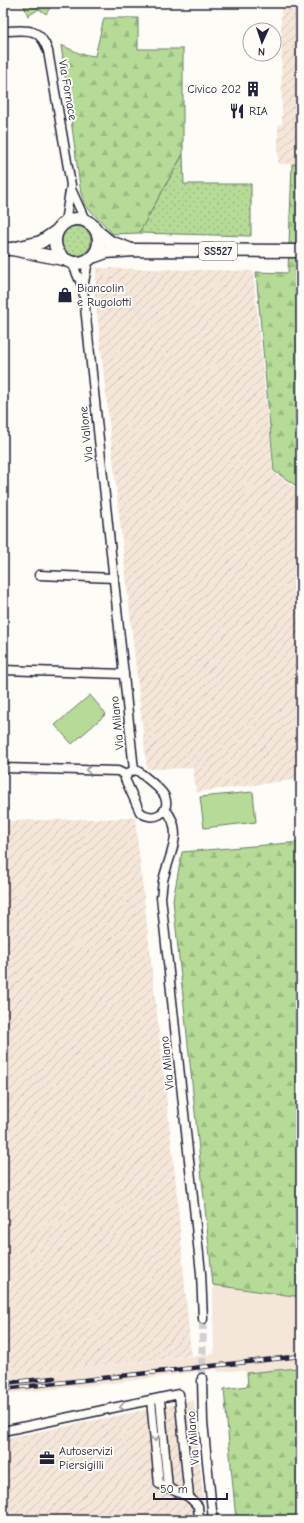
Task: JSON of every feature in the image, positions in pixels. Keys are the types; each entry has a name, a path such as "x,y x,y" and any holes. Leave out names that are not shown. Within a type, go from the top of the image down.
{"main road":[{"name":"SS527","path":"7,249 41,242 74,219 86,220 110,242 134,250"},
{"path":"61,227 55,239 55,247 68,261"},
{"path":"91,259 100,244 98,232"},
{"name":"SS527","path":"7,249 80,264 106,252 134,250 301,252"}],"street":[{"name":"Via Fornace","path":"3,31 30,30 41,37 46,43 59,106 71,189 86,220"},
{"name":"Via Fornace","path":"61,227 71,189"},
{"name":"Via Vallone","path":"91,259 83,288 124,674"},
{"name":"Via Vallone","path":"68,261 83,288"},
{"path":"39,575 114,578"},
{"path":"3,670 124,674"},
{"name":"Via Milano","path":"124,674 134,770 138,771 162,792 165,797 165,809 174,823 176,834 163,881 161,897 201,1273 203,1319"},
{"path":"3,768 118,771 126,775"},
{"path":"126,775 134,770"},
{"path":"126,775 126,782 140,812 144,816 150,818 156,817 165,809"},
{"name":"Via Milano","path":"202,1378 203,1422 213,1520"},
{"path":"3,1431 179,1394 189,1496"},
{"path":"160,1399 168,1488"},
{"path":"151,1400 159,1484 189,1496 198,1506 199,1520"}],"shaded area":[{"path":"281,3 301,3 301,164 278,164 278,125 282,124"},
{"path":"97,268 253,271 273,472 301,492 301,779 196,792 193,768 147,769 95,294"},
{"path":"135,818 177,1194 191,1356 3,1376 3,821"},
{"path":"213,1285 301,1297 301,1366 297,1368 247,1373 241,1370 218,1372 217,1369 114,1383 3,1394 3,1376 214,1354"},
{"path":"194,1400 205,1520 3,1520 3,1439"}],"green space":[{"path":"23,3 53,3 46,14 39,9 28,16"},
{"path":"104,18 138,18 138,49 183,49 183,154 139,233 113,234 85,205 81,194 61,45 81,54 95,56"},
{"path":"183,154 184,184 251,184 251,236 139,233"},
{"path":"292,164 301,164 301,489 274,471 256,272 288,273"},
{"path":"76,226 87,230 91,241 87,252 76,256 65,252 61,241 65,230"},
{"path":"90,695 106,714 72,744 55,725"},
{"path":"253,792 256,822 204,828 200,797"},
{"path":"301,842 301,1297 213,1285 173,900 182,852"},
{"path":"301,1366 301,1520 236,1520 224,1389 248,1386 247,1373 297,1368"}],"tunnel":[{"path":"202,1378 203,1319"}],"railway":[{"path":"3,1389 301,1356"},
{"path":"3,1383 54,1378"}],"place":[{"name":"Civico 202","path":"253,89"},
{"name":"RIA","path":"237,111"},
{"name":"Biancolin e Rugolotti","path":"65,295"},
{"name":"Autoservizi Piersigilli","path":"47,1458"}]}
